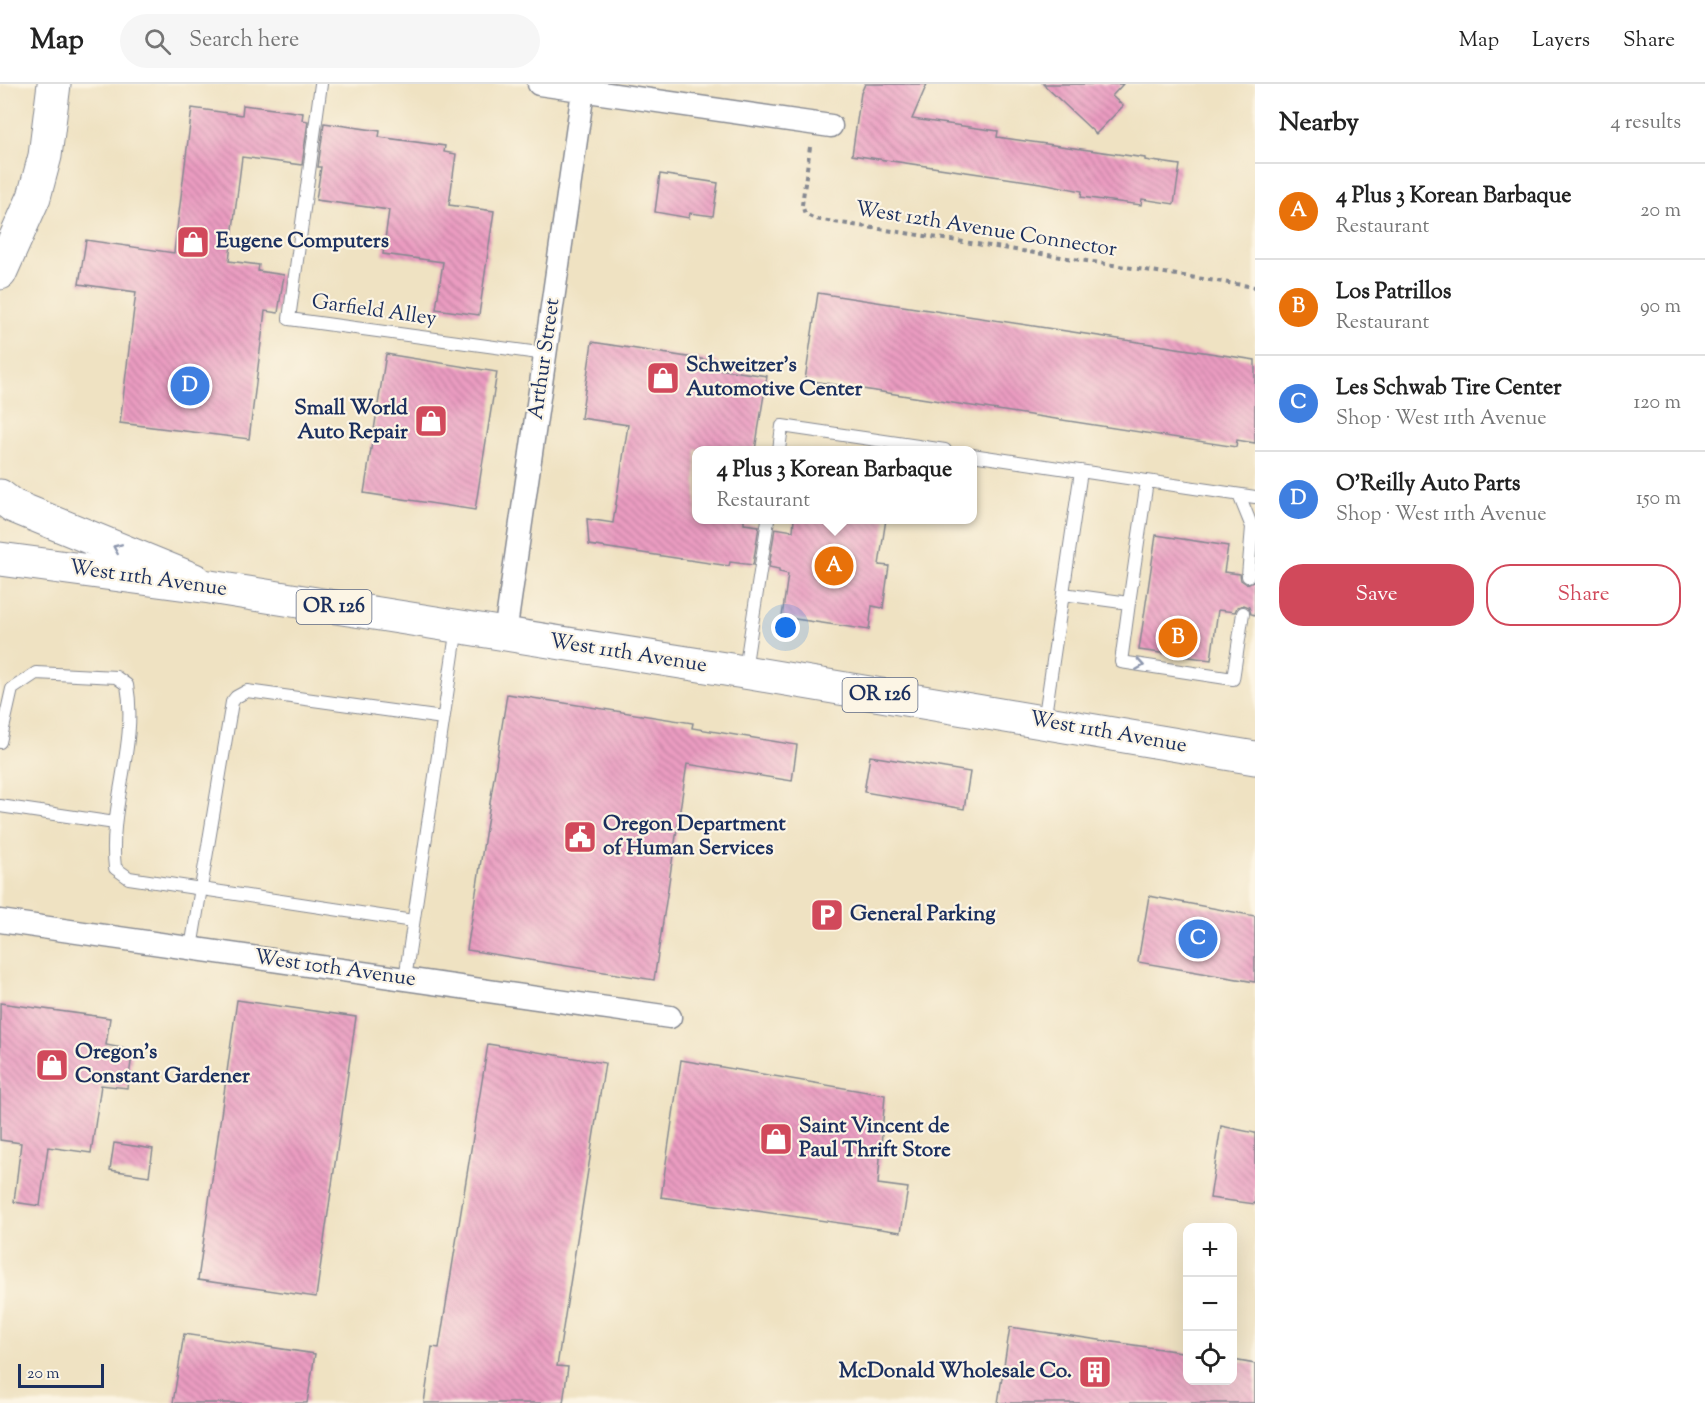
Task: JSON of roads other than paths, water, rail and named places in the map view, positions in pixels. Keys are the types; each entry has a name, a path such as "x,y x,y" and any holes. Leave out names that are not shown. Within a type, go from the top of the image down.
{"main road":[{"path":"0,273 34,197 45,156 54,84"},
{"path":"0,496 14,506 210,587"},
{"name":"West 11th Avenue","path":"0,559 210,587 745,672 1255,758"}],"street":[{"path":"539,84 583,87 822,124"},
{"name":"Arthur Street","path":"505,634 583,87"},
{"name":"West 10th Avenue","path":"0,921 670,1017"}],"lane":[{"name":"Garfield Alley","path":"321,84 289,319 546,354"},
{"path":"780,446 782,426 918,446"},
{"path":"977,456 1255,497"},
{"path":"1044,723 1081,471"},
{"path":"1147,481 1120,662 1233,679 1243,613"},
{"path":"1239,495 1252,527 1248,576"},
{"path":"745,672 767,524"},
{"path":"1063,594 1129,603"},
{"path":"405,979 457,627"},
{"path":"0,742 12,689 36,674 116,677 127,685 131,707 115,823 113,849 115,868 129,878 413,921"},
{"path":"191,948 232,702 236,697 247,691 281,694 443,718"},
{"path":"0,806 115,823"}],"place":[{"name":"Eugene Computers","path":"193,242"},
{"name":"Schweitzer's Automotive Center","path":"663,378"},
{"name":"O'Reilly Auto Parts","path":"190,386"},
{"name":"Small World Auto Repair","path":"431,421"},
{"name":"4 Plus 3 Korean Barbaque","path":"834,566"},
{"name":"Los Patrillos","path":"1178,638"},
{"name":"Oregon Department of Human Services","path":"580,837"},
{"name":"General Parking","path":"827,915"},
{"name":"Les Schwab Tire Center","path":"1198,939"},
{"name":"Oregon's Constant Gardener","path":"52,1065"},
{"name":"Saint Vincent de Paul Thrift Store","path":"776,1139"},
{"name":"McDonald Wholesale Co.","path":"1095,1372"}]}
